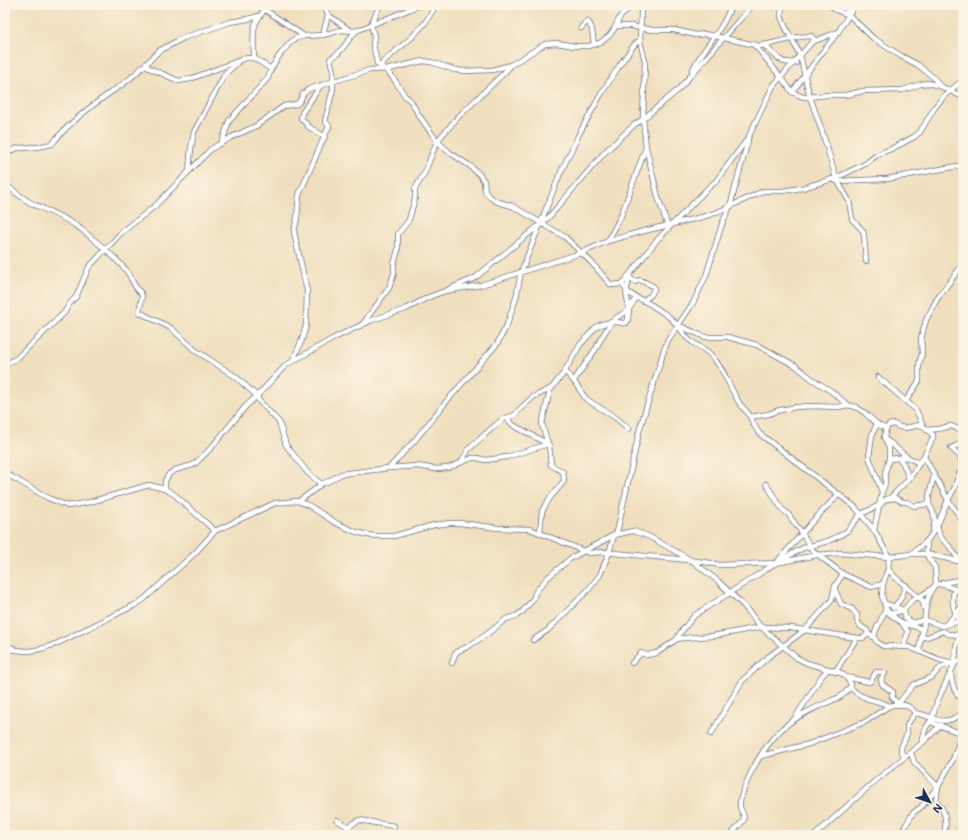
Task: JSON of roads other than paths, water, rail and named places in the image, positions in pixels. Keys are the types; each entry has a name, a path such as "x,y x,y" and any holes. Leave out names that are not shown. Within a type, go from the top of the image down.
{"street":[{"path":"254,5 265,7 304,36"},
{"path":"323,35 328,15 324,5"},
{"path":"380,5 372,24 374,36 373,44 377,63 382,69 390,74 405,96 411,101 418,114 438,141 448,152 470,166 479,174 484,181 485,192 495,201 512,206 565,237 582,253 611,285 622,284 630,276 647,252 669,226 716,182 748,138"},
{"path":"222,142 229,121 268,78 271,69 279,56 294,39 304,36 323,35 341,30 354,31 420,5"},
{"path":"382,69 382,64 384,61 411,38 425,23 436,5"},
{"path":"5,366 17,358 64,313 76,297 89,267 121,233 156,205 211,149 222,142 256,126 284,106 297,104 303,94 309,89 370,70 423,61 431,62 455,70 492,70 511,65 545,44 556,43 575,46 594,44 604,40 610,35 620,17 632,5"},
{"path":"643,5 641,11 640,40 645,61 643,119 646,147 658,197 669,226"},
{"path":"690,74 715,36 731,5"},
{"path":"165,490 166,481 169,474 175,470 193,465 202,458 246,406 258,396 279,372 293,360 362,325 382,316 406,309 429,297 475,278 549,217 604,152 634,125 678,90 690,74 754,5"},
{"path":"768,5 773,7 780,5 781,16 784,24 800,55 809,96 837,179 849,201 852,219 863,231 866,261"},
{"path":"830,5 836,10 849,15"},
{"path":"844,5 849,15 873,38 892,51 918,65 933,77 940,86"},
{"path":"792,92 804,74 838,32 855,5"},
{"path":"254,58 254,27 265,7"},
{"path":"328,15 354,31"},
{"path":"5,153 18,148 38,147 52,144 62,131 113,89 126,82 159,51 183,38 230,22 259,16"},
{"path":"586,18 592,23 594,28 592,35 594,44"},
{"path":"582,28 587,22 594,28"},
{"path":"616,26 662,31 674,30 696,35 704,34 724,37 754,45 764,45 807,36 811,36 815,40"},
{"path":"293,360 302,340 307,319 307,291 294,232 299,195 329,126 325,121 333,89 330,59 339,53 354,31"},
{"path":"533,640 548,630 588,590 600,575 616,532 640,428 664,350 668,340 693,303 706,276 722,224 730,206 748,138 767,96 773,86 807,47 815,40 838,32"},
{"path":"389,468 415,440 497,344 511,314 521,272 554,187 579,134 614,73 635,44 640,40"},
{"path":"754,45 792,92 803,97 846,95 863,91 903,90 928,83 940,86 963,97"},
{"path":"764,45 784,62 795,62 799,65 804,74"},
{"path":"146,64 149,68 179,81 190,80 222,66 238,62 246,58 254,58 271,69"},
{"path":"189,170 194,132 225,74 238,62"},
{"path":"362,325 389,288 394,274 394,264 398,248 398,234 409,220 415,198 415,189 425,172 438,141 459,116 511,65"},
{"path":"837,179 865,164 878,154 914,137 920,132 935,107 945,95 963,80"},
{"path":"322,85 302,113 301,118 306,124 325,137"},
{"path":"608,241 621,216 646,147"},
{"path":"445,291 481,285 582,253 608,241 644,230 669,226 706,216 763,191 788,190 837,179 887,179 963,165"},
{"path":"5,184 34,205 48,210 74,224 105,250 128,272 137,289 141,292 142,296 139,312 171,328 196,350 236,377 258,396 259,401 279,422 286,446 307,472 321,484"},
{"path":"906,401 919,381 919,365 922,353 921,339 926,320 937,299 963,264"},
{"path":"626,292 630,276"},
{"path":"630,276 635,282 640,280 653,286 654,289 644,300"},
{"path":"540,533 542,511 564,481 563,472 552,465 549,445 542,424 547,406 547,397 552,387 565,372 580,345 596,327 617,322 622,324 626,323 628,320 629,310 626,292 622,284"},
{"path":"626,292 636,298 644,300 670,318 688,339 704,348 716,361 740,406 750,417 760,434 855,507 874,530 889,557 888,569 883,584 882,596 884,603 888,612 902,623 908,632 903,647"},
{"path":"573,380 597,347 598,342 611,323 615,318 629,310 636,298"},
{"path":"678,326 705,337 728,337 764,348 796,366 848,405"},
{"path":"565,372 573,380 586,399 616,418 629,429"},
{"path":"878,377 916,410 925,428"},
{"path":"460,464 469,449 495,425 515,415 518,410 533,397 552,387"},
{"path":"750,417 796,407 848,405 856,407 877,424 886,429"},
{"path":"509,417 513,425 548,444"},
{"path":"877,424 872,435 869,457 882,492"},
{"path":"874,530 885,484 885,473 889,459 889,448 884,437 886,429 889,425 894,424 900,428 920,425 933,435 933,438 924,456 909,479 889,499"},
{"path":"925,428 938,430 951,426 963,431"},
{"path":"884,437 907,457 919,463"},
{"path":"963,440 961,445 950,448 959,455 963,463"},
{"path":"5,646 27,651 45,648 133,606 143,600 195,553 215,531 274,503 299,501 318,488 321,484 341,474 416,466 436,469 448,468 467,460 477,458 486,460 507,457 548,444"},
{"path":"924,456 963,524"},
{"path":"889,459 907,457"},
{"path":"898,458 903,463 909,479"},
{"path":"911,554 926,541 937,526 955,487 959,474 963,471"},
{"path":"5,473 48,498 68,506 90,502 149,484 175,495 215,531"},
{"path":"933,531 935,521 929,504 929,496 934,474"},
{"path":"766,484 782,509 788,514 817,555 843,574 871,588 883,584"},
{"path":"776,563 839,494"},
{"path":"632,663 641,654 647,655 658,653 677,639 680,632 695,615 730,592 803,548 828,541 841,535 847,531 861,514 880,505 883,501 898,499 914,506 929,504"},
{"path":"299,501 336,523 356,532 373,536 394,536 434,525 460,523 498,528 530,529 589,553 609,553 691,560 719,565 776,563 817,555 840,553 889,557 911,554 926,554 963,562"},
{"path":"937,526 940,537 949,546 959,560 963,562"},
{"path":"452,663 455,654 458,651 468,647 506,619 516,616 522,612 531,602 535,593 546,579 571,558 614,535 633,531 648,536 691,560 730,592 744,606 760,627 797,658 806,663 828,669 846,677 869,682 876,672 885,673 881,679 882,684 893,692 892,697 898,704 913,709 915,712 925,714 935,720 945,721 957,717 963,713"},
{"path":"926,541 926,554 935,567 936,584"},
{"path":"888,569 923,601 925,620 919,651"},
{"path":"711,734 742,681 768,657 805,630 832,600 838,581 843,574"},
{"path":"888,612 904,610 912,600 931,589 936,584 963,579"},
{"path":"943,583 948,585 954,591 963,592"},
{"path":"874,637 876,630 888,612 900,600 906,585"},
{"path":"925,611 931,589"},
{"path":"835,590 841,604 855,612 858,623 867,630 868,634 874,637 877,642 883,646 909,648 940,660 955,663"},
{"path":"922,743 925,729 932,718 937,702 955,663 956,647 961,632 962,621 956,614 952,605 954,591"},
{"path":"884,603 904,610"},
{"path":"937,633 963,606"},
{"path":"904,610 905,618 913,623 925,620 943,626 962,621"},
{"path":"902,623 923,629"},
{"path":"677,639 713,636 760,627 791,628 857,638 863,638 868,634"},
{"path":"922,637 927,637 943,631 948,634 961,632"},
{"path":"835,672 857,638"},
{"path":"5,651 13,648"},
{"path":"761,756 809,744 865,722 889,706 898,704 913,685 932,677 941,667 963,660"},
{"path":"794,720 828,669"},
{"path":"950,673 953,688 963,701"},
{"path":"846,677 851,684 850,687 865,698 883,702 889,706"},
{"path":"732,835 734,830 744,819 744,814 740,808 740,802 748,777 756,762 773,739 787,724 840,697 850,687"},
{"path":"905,758 900,752 907,734 907,725 915,712"},
{"path":"932,718 933,723 963,734"},
{"path":"815,835 871,785 911,753 945,721"},
{"path":"900,835 913,813 921,807 938,787 954,757 963,734 963,728"},
{"path":"911,753 914,762 938,787"},
{"path":"938,787 936,801 942,808 946,820 944,835"},
{"path":"337,820 348,827 359,820 394,826"},
{"path":"956,835 963,826"}]}
